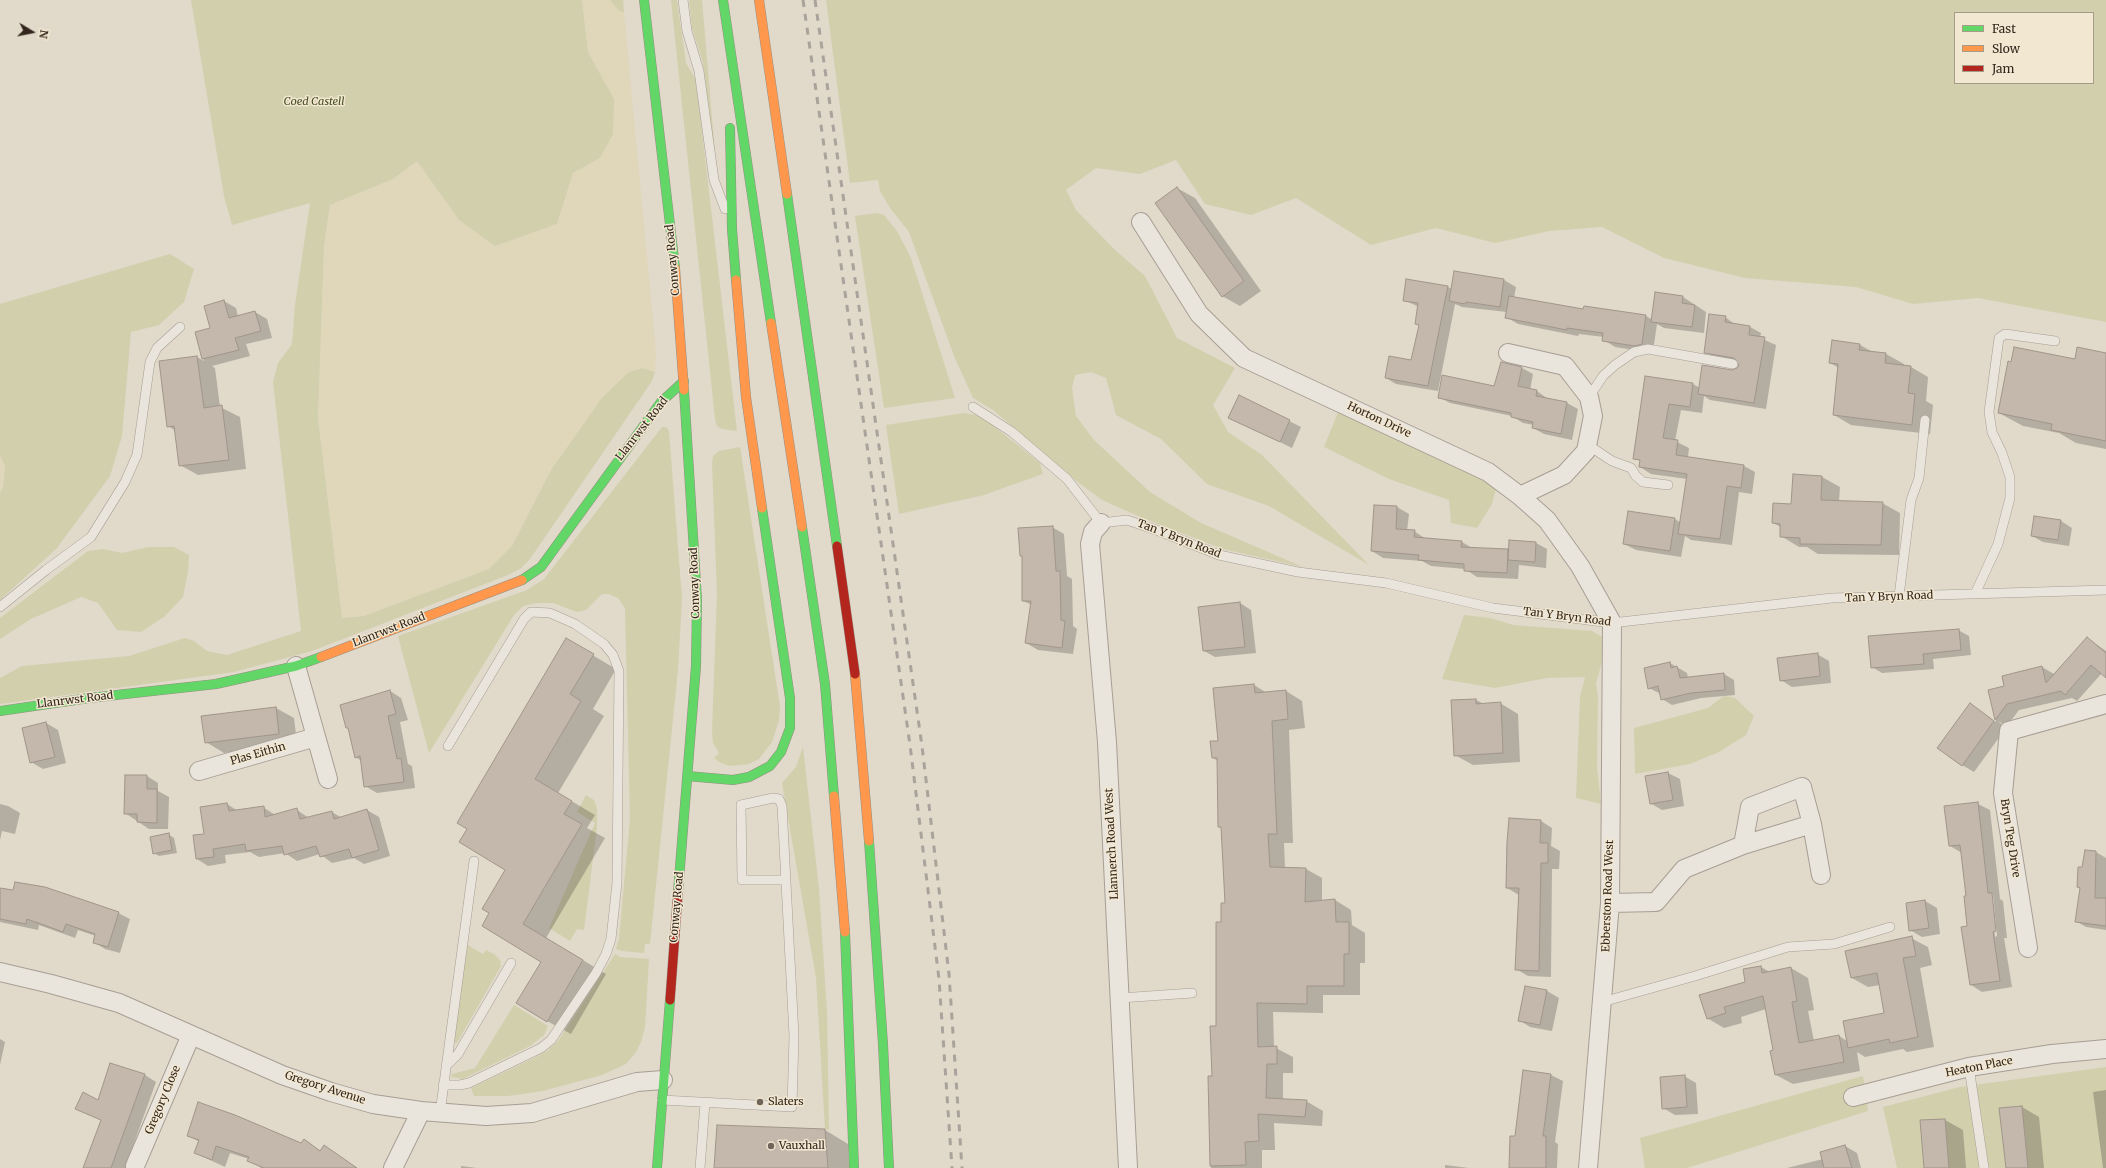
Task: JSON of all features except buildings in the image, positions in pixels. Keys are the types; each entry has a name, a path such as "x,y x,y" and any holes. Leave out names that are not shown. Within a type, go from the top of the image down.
{"main road":[{"name":"Conway Road","path":"644,0 674,259 684,381 697,600 696,666 663,1080 658,1168"},
{"path":"723,0 825,684 844,919 854,1168"},
{"path":"759,0 858,692 883,1044 889,1168"},
{"path":"687,776 733,780 749,777 770,766 780,752 790,728 790,698 746,397 732,229 730,55"},
{"name":"Llanrwst Road","path":"0,710 89,698 216,684 296,666 523,580 541,567 661,402 684,381"}],"street":[{"name":"Horton Drive","path":"1141,222 1200,314 1244,358 1488,472 1520,496 1547,520 1576,560 1612,623"},
{"path":"1508,353 1565,366 1589,397 1593,416 1586,451 1564,475 1520,496"},
{"name":"Llannerch Road West","path":"1101,522 1093,532 1090,544 1108,742 1128,1168"},
{"name":"Ebberston Road West","path":"1588,1168 1610,903 1612,623"},
{"path":"296,666 328,779"},
{"name":"Bryn Teg Drive","path":"2028,948 2003,793 2009,731 2106,704"},
{"name":"Plas Eithin","path":"199,771 316,737"},
{"path":"1742,845 1750,808 1802,787 1812,824 1821,875"},
{"path":"1610,903 1656,902 1684,869 1742,845 1812,824"},
{"name":"Gregory Avenue","path":"0,972 51,984 119,1003 282,1075 330,1092 373,1104 421,1111 486,1116 532,1113 637,1082 663,1080"},
{"name":"Gregory Close","path":"135,1166 191,1035"},
{"name":"Heaton Place","path":"1853,1097 1969,1067 2052,1054 2106,1049"},
{"path":"393,1168 421,1111"}],"lane":[{"path":"683,0 687,31 699,71 714,180 732,229"},
{"path":"0,607 46,570 91,537 125,482 137,455 150,362 157,348 180,327"},
{"path":"1975,594 1998,544 2010,498 2010,477 2002,453 1992,432 1989,412 1999,338 2005,334 2056,341"},
{"path":"1589,397 1603,376 1615,365 1634,352 1648,349 1733,364"},
{"path":"973,407 1012,432 1067,480 1101,522"},
{"path":"1899,596 1911,500 1919,478 1925,420"},
{"path":"1588,445 1612,461 1631,468 1636,476 1643,482 1668,485"},
{"name":"Tan Y Bryn Road","path":"1101,522 1127,520 1219,555 1298,572 1386,583 1493,608 1612,623 1832,598 2106,590"},
{"path":"444,1085 460,1085 469,1083 541,1048 550,1040 596,973 606,954 611,939 617,883 619,671 613,655 604,644 575,624 550,613 531,612 524,619 448,746"},
{"path":"662,1100 792,1107 794,1036 782,806 779,799 773,798 741,805 742,880 785,880"},
{"path":"440,1113 474,861"},
{"path":"1602,1002 1696,976 1788,947 1834,944 1890,927"},
{"path":"446,1066 458,1054 511,963"},
{"path":"1120,998 1192,993"},
{"path":"1969,1067 1984,1168"},
{"path":"700,1168 705,1103"}],"shaded area":[{"path":"582,0 610,0 619,11 624,12 656,352 655,372 642,368 551,470 512,546 489,569 364,616 342,618 318,418 324,245 330,205 393,179 417,161 459,220 557,224 573,173 600,158 614,99 588,52"},
{"path":"0,456 5,466 3,488 0,493"}],"green space":[{"name":"Coed Castell","path":"191,0 582,0 588,52 614,99 613,134 600,158 573,173 557,224 495,246 459,220 417,161 393,179 330,205 324,245 318,418 342,618 364,616 489,569 512,546 551,470 602,398 629,372 642,368 655,372 652,381 530,559 520,569 312,651 234,672 0,704 0,678 22,666 129,656 185,638 194,641 207,651 227,655 301,631 273,382 278,363 292,344 295,305 310,203 232,225 224,196"},
{"path":"610,0 623,0 624,12 619,11"},
{"path":"671,0 677,0 686,63 696,80 737,431 722,429 717,426 715,419"},
{"path":"689,0 702,0 716,165 703,63 692,28"},
{"path":"826,0 2106,0 2106,322 1978,298 1913,304 1856,287 1745,278 1664,258 1602,227 1549,231 1495,243 1436,228 1371,245 1296,198 1251,215 1205,204 1176,160 1140,174 1096,168 1066,190 1076,210 1115,250 1145,276 1177,338 1235,368 1213,405 1228,432 1262,455 1369,565 1269,506 1207,484 1161,439 1116,415 1106,378 1091,372 1075,375 1072,388 1076,416 1094,440 1150,492 1201,523 1303,567 1223,549 1145,519 1102,500 1079,483 993,410 973,398 954,356 909,232 890,208 880,191 878,180 850,183"},
{"path":"878,213 884,215 897,231 911,258 955,398 884,408 855,216"},
{"path":"170,254 194,269 184,302 159,325 131,332 122,436 110,476 57,548 0,600 0,493 3,488 5,466 0,456 0,304"},
{"path":"1339,410 1497,485 1492,504 1477,528 1451,523 1449,500 1389,479 1324,447"},
{"path":"964,413 981,416 1040,463 1043,474 984,495 899,514 886,425"},
{"path":"662,427 666,427 669,431 682,598 678,670 650,944 645,944 644,953 616,949 619,939 630,819 625,608 618,598 609,594 602,594 586,610 577,612 553,603 537,603 523,606 514,615 429,753 398,636 527,590 544,579"},
{"path":"740,447 780,707 779,720 772,742 759,759 749,764 729,766 714,758 719,753 713,743 712,731 717,594 712,463 713,456 719,451"},
{"path":"148,547 174,547 189,555 188,572 183,597 164,617 141,632 117,630 98,603 81,597 31,619 0,639 0,618 88,551 103,549 122,553"},
{"path":"1464,615 1490,618 1513,625 1592,631 1602,637 1604,654 1596,684 1598,697 1597,767 1601,804 1576,798 1580,697 1585,677 1547,678 1495,688 1442,679"},
{"path":"1724,696 1735,698 1754,716 1746,735 1719,752 1690,764 1635,774 1634,728 1708,708"},
{"path":"803,747 819,889 827,1012 829,1130 825,1129 816,978 782,783 796,767"},
{"path":"586,795 594,800 597,808 597,827 584,930 577,929 570,941 549,928 595,823 577,812"},
{"path":"466,944 483,954 486,950 494,954 500,960 501,966 457,1043 452,1042"},
{"path":"615,954 620,957 649,959 645,1027 641,1042 636,1052 626,1064 602,1075 543,1091 508,1096 474,1096 471,1088 547,1051 558,1041"},
{"path":"514,1005 548,1026 544,1035 530,1046 463,1079 451,1077 452,1074 475,1068"},
{"path":"2106,1067 2106,1168 1897,1168 1883,1107 1960,1087"},
{"path":"1863,1076 1868,1111 1687,1168 1645,1168 1640,1138"}],"railway":[{"path":"803,0 910,745 939,979 952,1168"},
{"path":"815,0 922,746 949,974 962,1168"}],"traffic: fast":[{"path":"644,0 675,268"},
{"path":"723,0 771,323"},
{"path":"730,128 732,229 736,280"},
{"path":"787,194 837,546"},
{"path":"522,580 541,567 661,402 684,381"},
{"path":"678,892 696,666 697,600 684,390"},
{"path":"687,776 733,780 749,777 770,766 781,752 790,728 790,698 762,508"},
{"path":"802,527 825,684 834,796"},
{"path":"0,711 89,698 216,684 296,666 321,657"},
{"path":"869,841 883,1044 889,1168"},
{"path":"845,932 854,1168"},
{"path":"657,1168 670,1000"}],"traffic: slow":[{"path":"759,0 787,194"},
{"path":"675,268 684,390"},
{"path":"736,280 746,397 762,508"},
{"path":"771,323 802,527"},
{"path":"321,657 522,580"},
{"path":"855,674 869,841"},
{"path":"834,796 845,932"}],"traffic: jam":[{"path":"837,546 855,674"},
{"path":"670,1000 678,892"}],"place":[{"name":"Slaters","path":"760,1102"},
{"name":"Vauxhall","path":"771,1146"}]}
